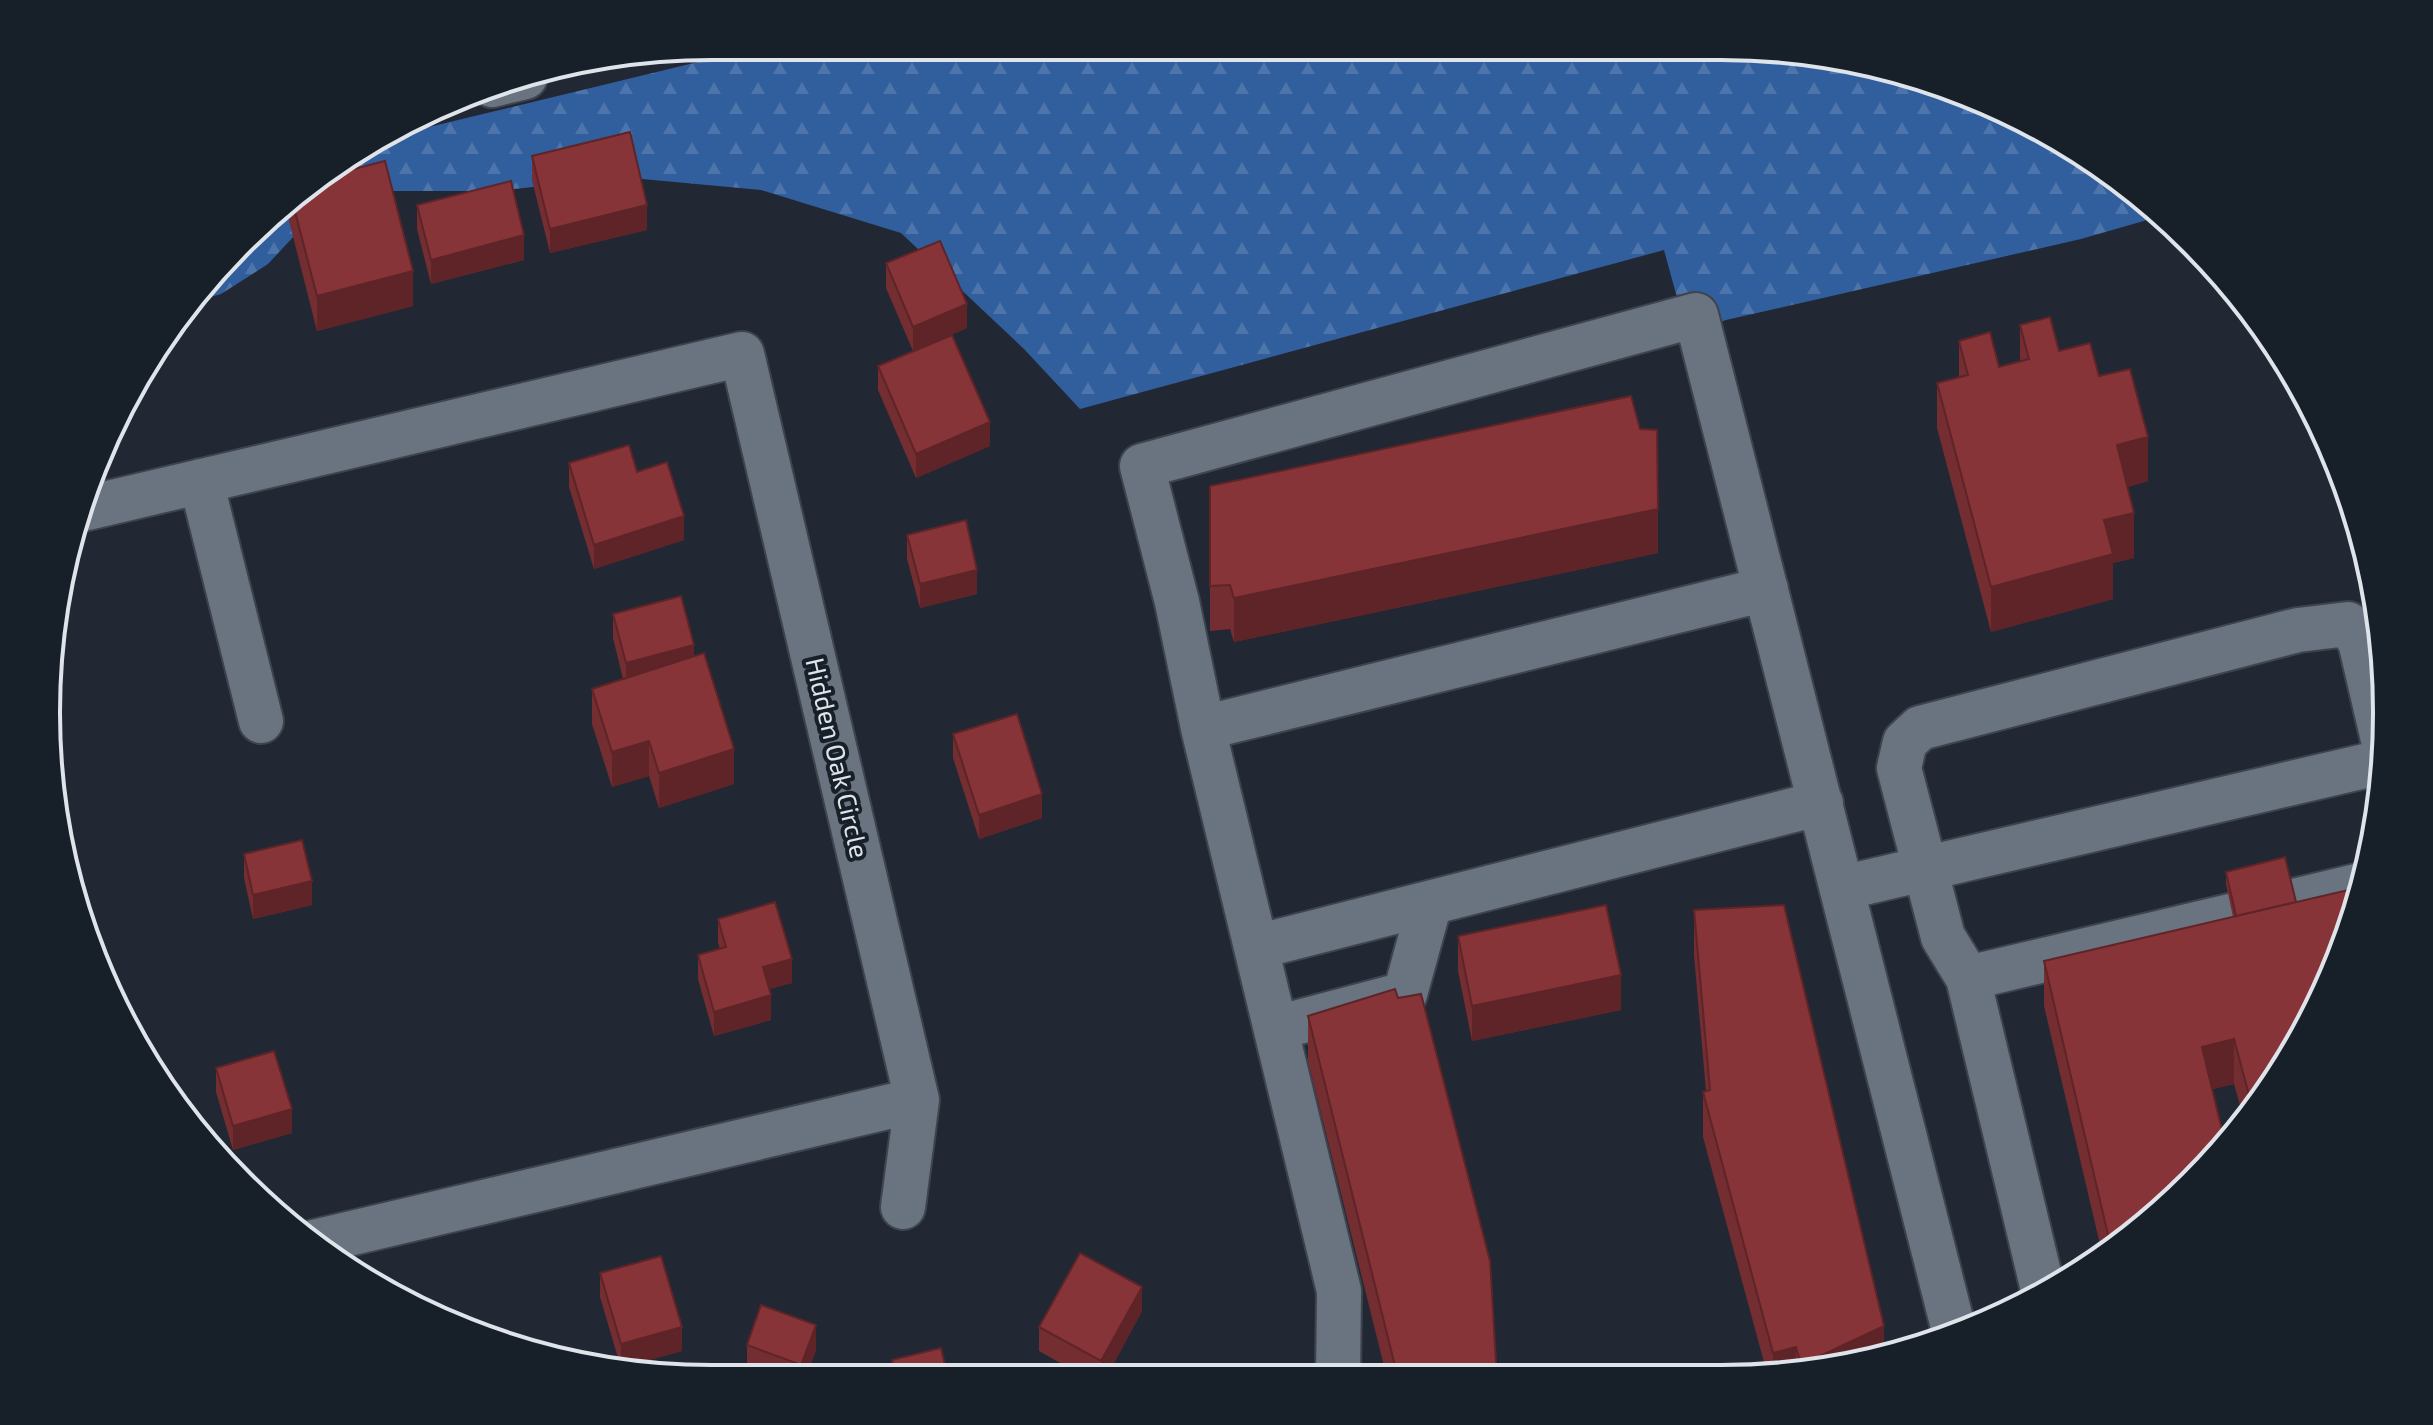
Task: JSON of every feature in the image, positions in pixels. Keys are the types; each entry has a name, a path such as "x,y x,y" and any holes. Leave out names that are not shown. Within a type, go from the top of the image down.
{"street":[{"path":"1338,1365 1339,1291 1203,728 1177,602 1142,466 1696,315 1952,1322"},
{"name":"Hidden Oak Circle","path":"94,506 742,354 917,1100"},
{"path":"201,481 261,721"},
{"path":"1203,728 1766,589"},
{"path":"2041,1281 1968,978 1943,937 1899,768 1905,742 1920,728 2298,630 2348,624 2360,641 2373,695"},
{"path":"1842,888 2371,765"},
{"path":"1256,947 1821,803"},
{"path":"1968,978 2349,888"},
{"path":"1276,1028 1405,994 1430,903"},
{"path":"327,1239 917,1100 903,1207"}],"green space":[{"path":"705,60 1763,61 1889,82 1970,110 2047,147 2118,195 2148,220 2081,239 1726,320 1687,334 1664,250 1080,409 1024,349 901,233 761,190 621,177 496,191 336,191 268,264 221,294 209,297 251,251 315,195 386,147 420,129"}],"building":[{"path":"630,132 647,205 550,229 532,156"},
{"path":"385,161 413,271 317,296 295,211 350,170"},
{"path":"511,181 524,235 431,260 417,205"},
{"path":"940,241 967,304 913,327 886,263"},
{"path":"2050,317 2059,351 2090,343 2099,376 2130,369 2148,437 2117,445 2134,513 2104,520 2113,554 1991,587 1937,383 1968,375 1959,341 1990,332 1999,367 2029,359 2020,325"},
{"path":"952,335 990,422 916,454 878,366"},
{"path":"1631,396 1640,429 1657,430 1658,509 1234,598 1230,585 1210,586 1210,486"},
{"path":"629,445 637,472 667,462 684,516 594,545 569,463"},
{"path":"966,520 977,570 920,584 907,535"},
{"path":"681,596 694,645 626,663 613,614"},
{"path":"704,653 734,749 659,773 649,741 612,752 592,689"},
{"path":"1017,714 1042,794 979,815 953,734"},
{"path":"302,840 312,881 253,895 244,854"},
{"path":"2285,857 2296,902 2236,916 2226,872"},
{"path":"2348,890 2306,1001 2263,1075 2249,1095 2234,1039 2202,1047 2222,1130 2182,1174 2108,1237 2044,961"},
{"path":"775,902 792,959 763,967 771,995 714,1012 698,955 726,947 718,919"},
{"path":"1606,905 1621,975 1472,1006 1458,936"},
{"path":"1784,905 1884,1326 1818,1357 1800,1360 1796,1347 1773,1353 1703,1092 1710,1090 1694,910"},
{"path":"1395,989 1398,998 1421,994 1490,1261 1496,1365 1395,1365 1308,1016"},
{"path":"274,1051 292,1109 233,1126 216,1068"},
{"path":"1080,1253 1142,1287 1101,1361 1039,1327"},
{"path":"661,1256 682,1327 621,1344 600,1273"},
{"path":"761,1305 816,1325 801,1365 747,1345"},
{"path":"941,1348 945,1365 893,1365 892,1360"}]}
